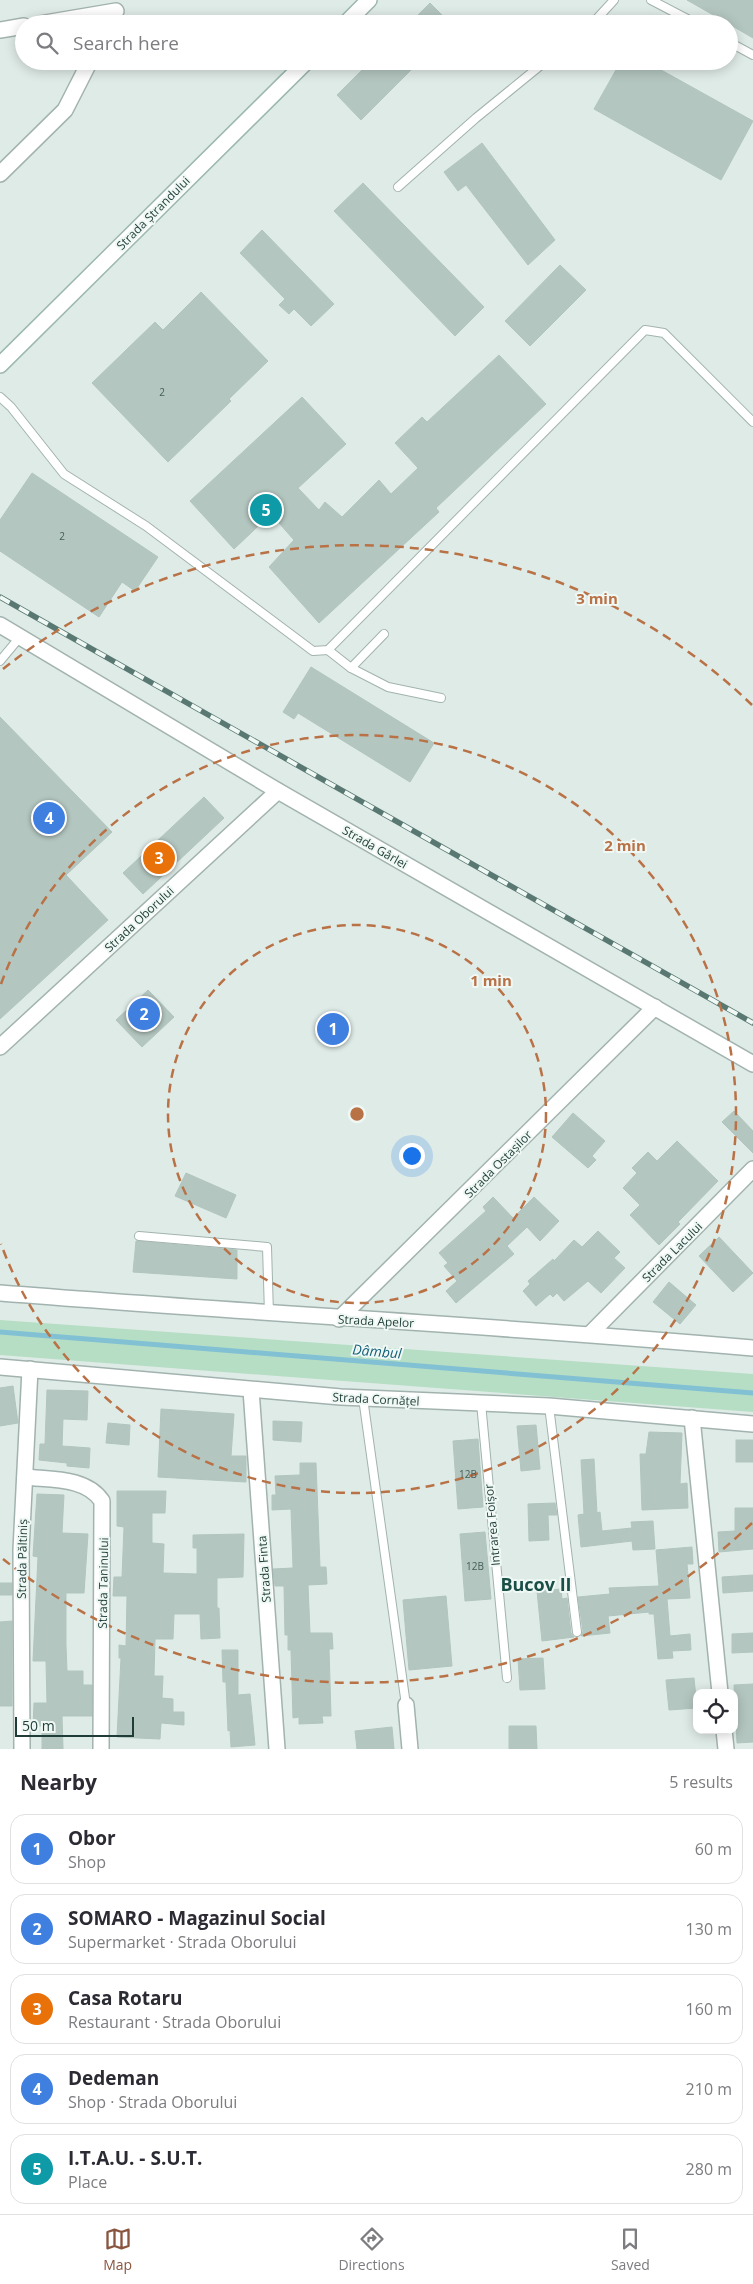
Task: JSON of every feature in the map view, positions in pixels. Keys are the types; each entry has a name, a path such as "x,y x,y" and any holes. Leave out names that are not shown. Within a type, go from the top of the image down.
{"street":[{"path":"354,15 369,0"},
{"path":"96,15 115,12"},
{"path":"0,30 15,28"},
{"path":"0,174 65,110 85,70"},
{"name":"Strada Ștrandului","path":"0,365 297,70"},
{"name":"Strada Gârlei","path":"0,625 278,791 753,1064"},
{"name":"Strada Oborului","path":"0,1047 278,791"},
{"name":"Strada Ostașilor","path":"340,1319 655,1008"},
{"name":"Strada Lacului","path":"590,1334 753,1169"},
{"name":"Strada Apelor","path":"0,1293 340,1319 590,1334 753,1348"},
{"name":"Strada Cornățel","path":"0,1367 251,1390 363,1398 549,1406 753,1424"},
{"name":"Strada Păltiniș","path":"22,1749 21,1550 30,1370"},
{"name":"Strada Finta","path":"251,1390 277,1749"},
{"path":"692,1418 720,1689"},
{"name":"Strada Taninului","path":"25,1477 83,1485 96,1491 102,1501 101,1749"},
{"path":"406,1705 410,1749"},
{"path":"724,1734 726,1749"}],"lane":[{"path":"600,15 614,0"},
{"path":"651,0 680,15"},
{"path":"738,47 753,55"},
{"path":"398,187 476,118 535,70"},
{"path":"328,650 644,330 664,333 753,422"},
{"path":"0,397 11,407 64,474 146,526 312,651 328,650 351,668 388,686 441,698"},
{"path":"351,668 384,634"},
{"path":"0,661 20,637"},
{"path":"139,1236 267,1247 269,1314"},
{"path":"363,1398 406,1705"},
{"name":"Intrarea Foișor","path":"480,1403 507,1678"},
{"path":"549,1406 577,1632"}],"green space":[{"path":"0,1320 753,1374 753,1412 0,1355"}],"building":[{"path":"687,0 753,0 753,38 738,29 738,15 713,15"},
{"path":"430,3 442,15 418,15"},
{"path":"362,70 411,70 361,120 337,95"},
{"path":"616,70 661,70 753,121 721,180 594,109"},
{"path":"482,143 555,240 528,265 466,185 458,191 444,172"},
{"path":"363,183 484,307 455,336 334,211"},
{"path":"262,230 334,304 311,326 294,309 289,314 279,305 285,299 240,253"},
{"path":"560,265 586,290 530,346 505,321"},
{"path":"201,292 268,361 229,399 231,401 168,462 92,383 155,322 163,330"},
{"path":"499,355 546,404 436,508 439,512 319,623 269,567 294,540 271,514 234,549 190,501 302,397 346,444 298,488 319,510 325,502 342,517 379,480 391,494 418,468 395,443 422,417 427,422"},
{"path":"32,473 158,557 135,591 122,582 99,617 0,551 0,520"},
{"path":"311,667 434,743 410,782 298,713 294,719 283,712"},
{"path":"0,717 112,832 66,875 108,920 0,1019"},
{"path":"204,797 224,818 143,894 123,873"},
{"path":"148,990 174,1017 142,1047 116,1020"},
{"path":"734,1111 753,1131 753,1153 722,1122"},
{"path":"573,1113 605,1141 592,1156 596,1160 588,1168 552,1137"},
{"path":"677,1141 718,1181 678,1222 680,1224 659,1245 630,1215 640,1205 623,1188 637,1173 632,1168 648,1152 657,1161"},
{"path":"186,1173 236,1195 226,1218 175,1196"},
{"path":"493,1197 513,1218 534,1197 559,1221 540,1241 527,1227 507,1246 514,1254 456,1303 446,1291 457,1281 444,1266 448,1263 439,1253 486,1211 483,1207"},
{"path":"598,1231 620,1252 614,1258 625,1268 601,1293 588,1281 564,1301 557,1293 553,1297 550,1294 536,1306 523,1291 530,1284 528,1281 553,1259 554,1261 574,1240 582,1247"},
{"path":"719,1237 753,1273 733,1292 699,1256"},
{"path":"136,1241 237,1250 237,1279 133,1272"},
{"path":"669,1282 696,1305 680,1324 653,1302"},
{"path":"13,1386 18,1423 0,1426 0,1388"},
{"path":"47,1390 88,1391 87,1420 63,1419 62,1446 90,1448 89,1468 67,1466 67,1463 39,1460 40,1444 45,1444"},
{"path":"161,1409 234,1414 231,1456 246,1456 246,1482 158,1477"},
{"path":"273,1421 302,1422 301,1442 273,1440"},
{"path":"108,1423 130,1425 129,1445 106,1443"},
{"path":"536,1425 540,1469 521,1471 517,1426"},
{"path":"649,1432 682,1433 680,1484 687,1483 688,1508 642,1510 640,1454 646,1454"},
{"path":"478,1439 483,1507 458,1509 453,1441"},
{"path":"736,1440 753,1440 753,1462 736,1462"},
{"path":"594,1459 597,1513 600,1512 602,1531 632,1528 631,1522 653,1521 655,1549 633,1550 632,1541 581,1547 578,1515 584,1514 581,1460"},
{"path":"300,1463 316,1463 320,1567 326,1567 327,1584 308,1585 310,1633 332,1633 333,1649 329,1649 331,1716 322,1716 323,1723 299,1724 299,1717 293,1718 291,1650 288,1650 288,1635 285,1635 284,1586 275,1586 273,1569 293,1568 291,1509 272,1510 272,1495 276,1495 275,1476 300,1475"},
{"path":"117,1491 166,1491 165,1513 152,1513 152,1543 164,1544 163,1573 197,1574 197,1548 193,1548 193,1535 244,1534 243,1577 217,1578 220,1638 201,1639 200,1614 174,1614 173,1639 155,1639 154,1676 163,1676 162,1698 173,1699 173,1712 184,1712 184,1725 161,1723 160,1739 117,1737 121,1658 119,1658 119,1645 126,1646 127,1596 113,1596 114,1577 122,1577 124,1527 117,1526"},
{"path":"37,1494 64,1495 62,1533 88,1534 84,1593 66,1593 66,1646 67,1671 83,1671 83,1685 92,1685 92,1716 62,1716 63,1749 42,1749 42,1726 33,1726 34,1703 47,1703 46,1661 33,1661 38,1557 33,1556"},
{"path":"555,1503 557,1515 548,1515 549,1540 529,1541 528,1504"},
{"path":"735,1508 753,1508 753,1549 719,1552 718,1532 735,1531"},
{"path":"485,1532 491,1599 465,1601 460,1534"},
{"path":"692,1547 693,1564 687,1564 690,1598 667,1599 670,1636 690,1634 691,1650 672,1651 673,1658 658,1659 654,1614 649,1614 649,1612 608,1616 610,1633 581,1636 583,1631 578,1597 610,1594 609,1588 659,1586 656,1550"},
{"path":"753,1575 753,1591 723,1593 722,1577"},
{"path":"0,1583 12,1583 12,1595 0,1595"},
{"path":"561,1589 562,1599 567,1598 571,1633 574,1637 542,1641 537,1591"},
{"path":"446,1596 452,1666 409,1670 403,1600"},
{"path":"12,1621 12,1706 0,1706 0,1622"},
{"path":"753,1633 753,1652 732,1653 732,1634"},
{"path":"222,1650 238,1650 238,1695 250,1694 255,1745 231,1747 230,1730 228,1731 226,1682 223,1682"},
{"path":"543,1658 545,1689 520,1690 518,1659"},
{"path":"694,1678 693,1708 669,1710 666,1680"},
{"path":"753,1684 753,1742 737,1743 738,1689 734,1689 734,1685"},
{"path":"509,1726 536,1726 537,1749 509,1749"},
{"path":"392,1727 394,1749 357,1749 355,1731"}],"waterway":[{"name":"Dâmbul","path":"0,1332 753,1393"}],"railway":[{"path":"0,597 753,1023"}],"place":[{"name":"I.T.A.U. - S.U.T.","path":"266,510"},
{"name":"Dedeman","path":"49,818"},
{"name":"Casa Rotaru","path":"159,858"},
{"name":"SOMARO - Magazinul Social","path":"144,1014"},
{"name":"Obor","path":"333,1029"}],"district":[{"name":"Bucov II","path":"536,1584"}]}
